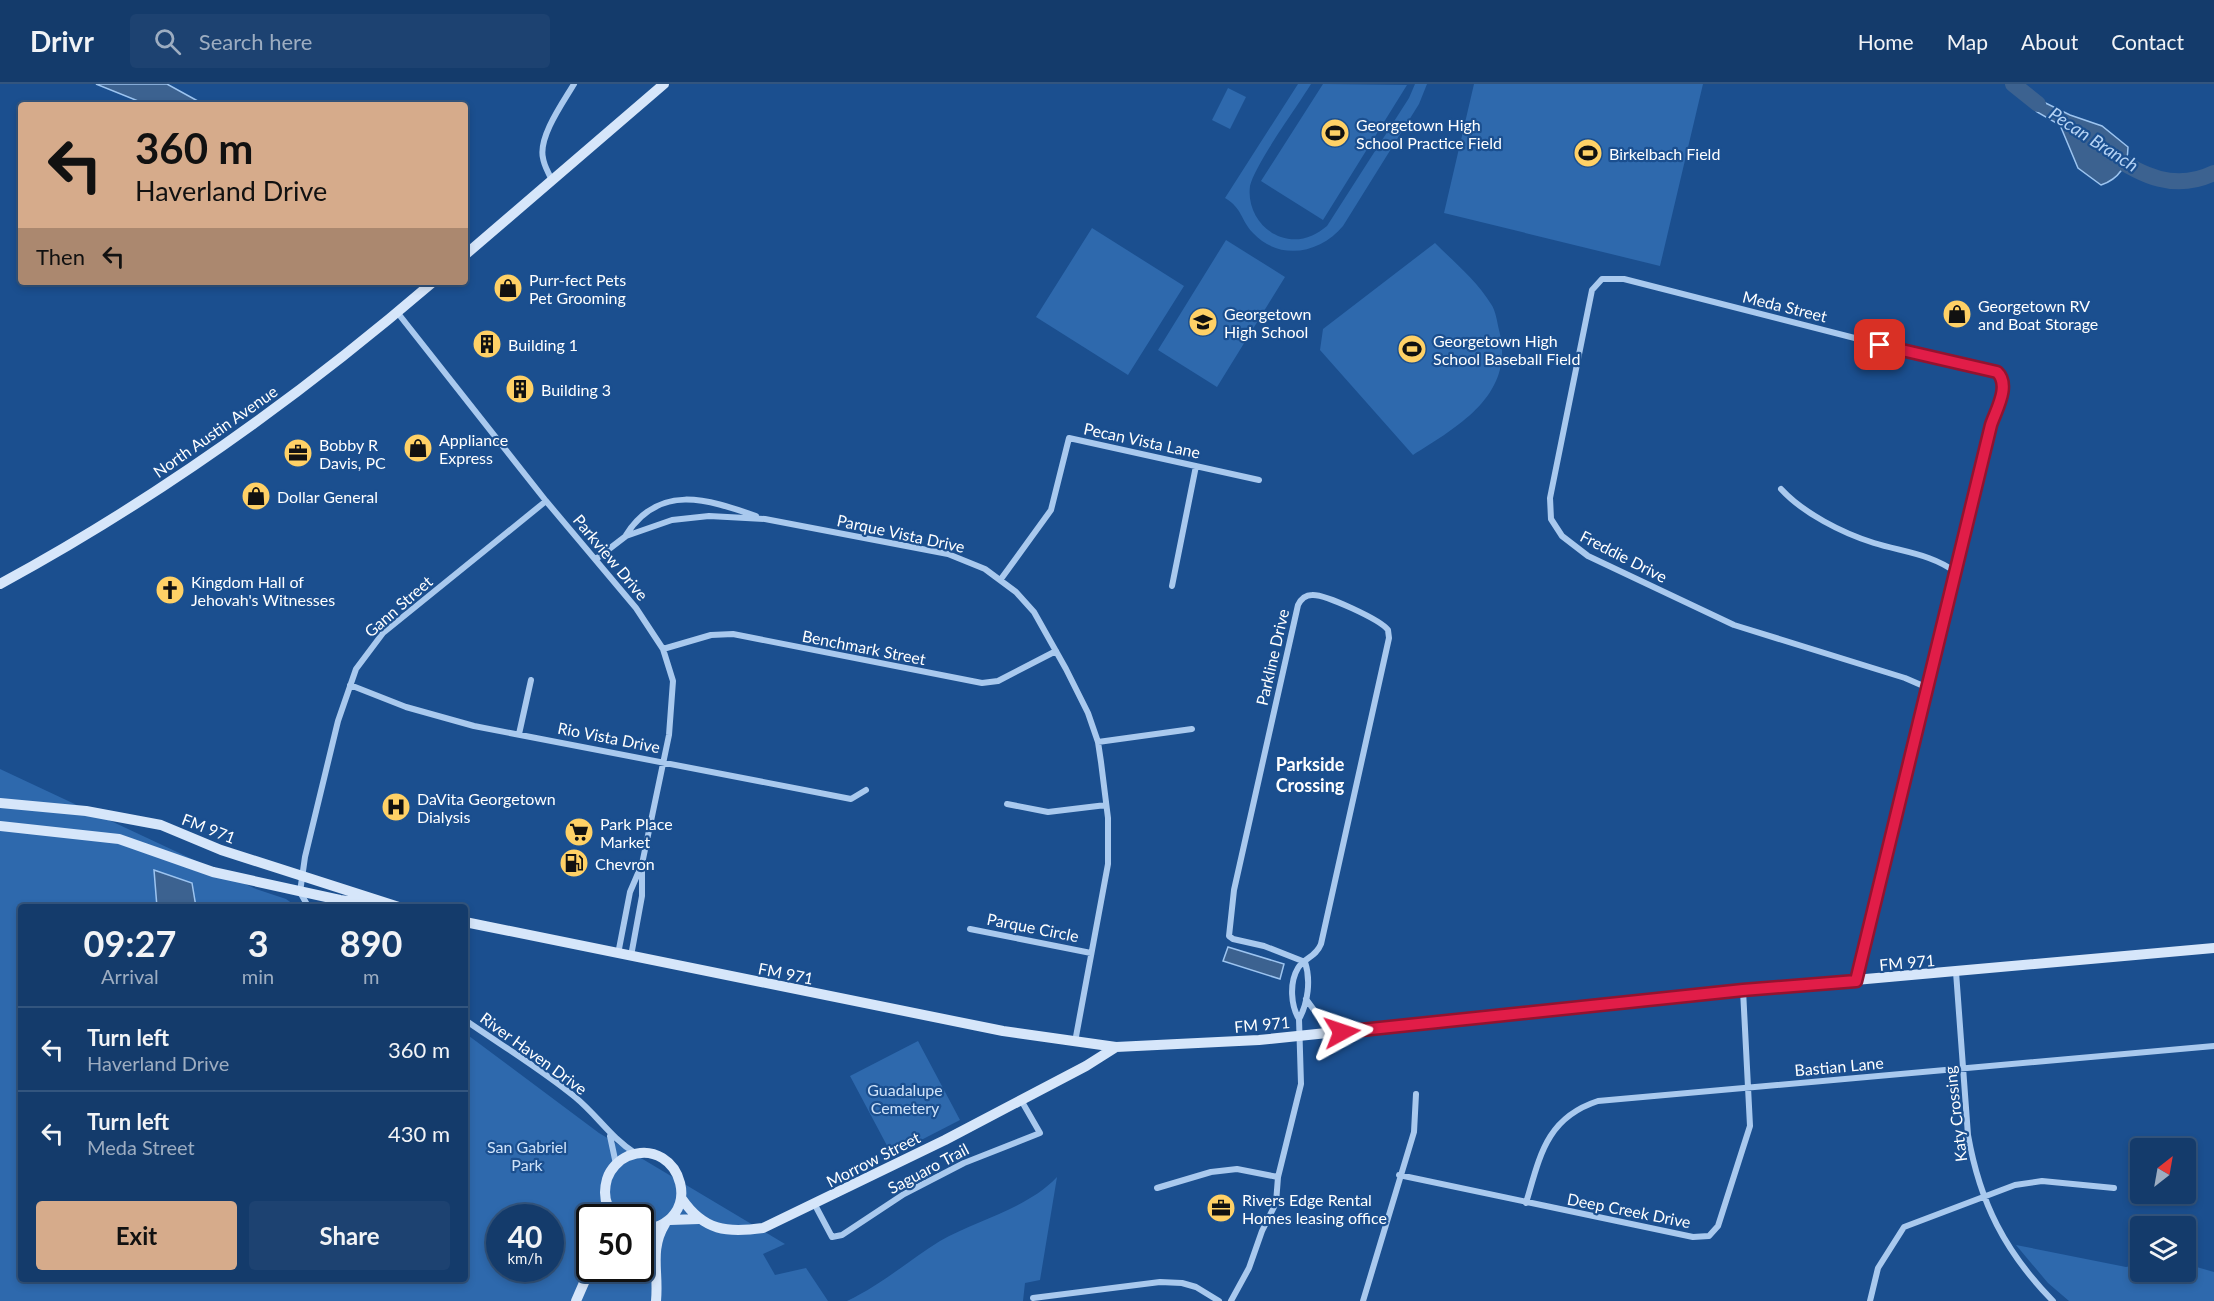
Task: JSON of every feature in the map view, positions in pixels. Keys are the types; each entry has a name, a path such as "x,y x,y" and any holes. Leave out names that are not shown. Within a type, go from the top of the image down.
{"main road":[{"path":"468,252 664,84"},
{"name":"North Austin Avenue","path":"0,584 45,560 201,463 272,411 430,285"},
{"name":"FM 971","path":"0,803 53,810 86,811 161,825 221,850 389,904"},
{"path":"51,831 53,810"},
{"path":"0,826 119,839 213,872 300,892 372,904"},
{"name":"FM 971","path":"468,923 1003,1031 1116,1047 1299,1036 1743,990 2214,948"},
{"name":"Morrow Street","path":"682,1199 699,1219 711,1226 737,1231 763,1228 815,1205 1021,1100 1116,1047"},
{"path":"607,1204 605,1188 608,1175 616,1164 635,1153 650,1153 665,1159 679,1176 682,1199 655,1245 658,1283 656,1301"},
{"name":"Morrow Street","path":"654,1226 668,1222 699,1219"},
{"path":"576,1301 584,1282"}],"street":[{"path":"552,181 542,156 546,135 574,84"},
{"name":"Meda Street","path":"1602,279 1624,279 1880,345 1997,372 2002,376 2004,385 1991,425 1957,573"},
{"name":"Freddie Drive","path":"1602,279 1592,290 1552,484 1549,508 1551,519 1562,536 1588,556 1734,625 1905,678 1928,688"},
{"name":"Parkview Drive","path":"398,312 546,501 636,608 663,649 673,681 664,761 642,864 630,892 618,954"},
{"name":"Pecan Vista Lane","path":"1001,579 1052,510 1069,438 1259,480"},
{"path":"1172,586 1196,466"},
{"path":"1781,489 1794,502 1834,525 1871,542 1935,558 1957,573 1856,981"},
{"name":"Parque Vista Drive","path":"626,536 635,521 643,515 678,498 714,503 765,519 948,554 970,561 1001,579 1034,612 1088,713 1098,742 1106,805 1108,864 1075,1042"},
{"name":"Gann Street","path":"301,876 350,685 364,654 383,633 546,501"},
{"name":"Parque Vista Drive","path":"596,559 626,536 672,520 695,517 765,519"},
{"name":"Parkline Drive","path":"1230,1301 1244,1279 1262,1231 1273,1212 1278,1177 1301,1084 1299,1019 1306,999 1309,974 1305,962 1280,951 1233,939 1229,936 1228,927 1234,890 1298,605 1300,600 1311,595 1331,600 1380,622 1388,630 1389,638 1321,944 1318,951 1305,962 1298,969 1292,996 1293,1010 1299,1019"},
{"name":"Benchmark Street","path":"663,649 711,634 733,634 982,683 998,681 1056,651"},
{"path":"519,734 531,680"},
{"name":"Rio Vista Drive","path":"350,685 435,716 519,734 851,799 866,790"},
{"path":"1098,742 1192,729"},
{"path":"1007,804 1048,812 1106,805"},
{"name":"Parkview Drive","path":"630,956 642,896 642,864"},
{"path":"301,876 300,892 307,904"},
{"name":"Parque Circle","path":"970,929 1091,953"},
{"name":"Katy Crossing","path":"1956,972 1962,1068 1970,1144 1984,1195 1999,1233 2021,1267 2052,1301"},
{"name":"Deep Creek Drive","path":"1399,1175 1694,1238 1710,1236 1718,1226 1750,1126 1743,990"},
{"path":"1306,999 1322,1021 1342,1032"},
{"name":"River Haven Drive","path":"468,1022 574,1096 600,1120 610,1135 635,1153"},
{"name":"Bastian Lane","path":"1526,1203 1550,1135 1562,1119 1579,1107 1598,1101 2214,1046"},
{"path":"1363,1301 1399,1175 1414,1132 1416,1094"},
{"name":"Saguaro Trail","path":"815,1205 832,1237 842,1236 904,1194 964,1163 1040,1133 1021,1100"},
{"name":"River Haven Drive","path":"610,1135 616,1164"},
{"path":"1157,1188 1211,1172 1237,1169 1278,1177"},
{"path":"1870,1301 1878,1268 1904,1227 2015,1185 2042,1181 2114,1188"},
{"path":"1033,1298 1160,1282 1182,1283 1196,1287 1219,1301"}],"green space":[{"path":"1298,84 1311,84 1277,135 1253,176 1250,186 1251,202 1256,217 1274,234 1287,239 1311,236 1327,226 1409,98 1415,84 1427,84 1419,104 1343,226 1323,243 1299,251 1275,248 1263,242 1249,228 1235,206 1225,198"},
{"name":"Georgetown High School Practice Field","path":"1323,84 1407,85 1323,220 1261,181"},
{"path":"1474,84 1703,84 1660,266 1444,213"},
{"path":"1228,88 1246,97 1230,129 1212,120"},
{"path":"1092,228 1184,286 1128,375 1036,317"},
{"path":"1226,240 1285,277 1217,387 1158,350"},
{"name":"Georgetown High School Baseball Field","path":"1435,243 1472,280 1491,304 1499,330 1502,353 1499,372 1480,406 1465,420 1413,455 1320,350 1323,329"},
{"name":"San Gabriel Park","path":"0,769 256,889 286,899 293,904 18,904 18,1282 468,1282 468,1035 599,1133 785,1244 763,1254 775,1275 806,1268 828,1301 0,1301"},
{"name":"Guadalupe Cemetery","path":"918,1041 960,1120 892,1155 850,1076"},
{"path":"1057,1177 1040,1280 1025,1283 1023,1301 847,1301 883,1280 940,1241 1017,1206 1045,1188"},
{"path":"2016,1245 2130,1266 2130,1282 2196,1282 2196,1267 2214,1272 2214,1301 2069,1301 2048,1283"}],"water":[{"path":"96,84 167,84 200,102 141,102"},
{"path":"2011,86 2070,115 2102,126 2128,147 2126,160 2117,175 2101,185 2078,168 2060,125 2037,112"},
{"path":"154,870 192,883 196,904 157,904"},
{"path":"1228,947 1284,964 1280,979 1223,961"}],"waterway":[{"name":"Pecan Branch","path":"2013,84 2038,104"},
{"name":"Pecan Branch","path":"2108,153 2133,168 2159,179 2186,181 2200,179 2214,173"}],"place":[{"name":"Georgetown High School Practice Field","path":"1335,133"},
{"name":"Birkelbach Field","path":"1588,153"},
{"name":"Purr-fect Pets Pet Grooming","path":"508,288"},
{"name":"Georgetown RV and Boat Storage","path":"1957,314"},
{"name":"Georgetown High School","path":"1203,322"},
{"name":"Building 1","path":"487,344"},
{"name":"Georgetown High School Baseball Field","path":"1412,349"},
{"name":"Building 3","path":"520,389"},
{"name":"Appliance Express","path":"418,448"},
{"name":"Bobby R Davis, PC","path":"298,453"},
{"name":"Dollar General","path":"256,496"},
{"name":"Kingdom Hall of Jehovah's Witnesses","path":"170,590"},
{"name":"DaVita Georgetown Dialysis","path":"396,807"},
{"name":"Park Place Market","path":"579,832"},
{"name":"Chevron","path":"574,863"},
{"name":"Rivers Edge Rental Homes leasing office","path":"1221,1208"}],"district":[{"name":"Parkside Crossing","path":"1310,774"}],"route":[{"path":"1342,1032 1743,990 1856,981 1991,425 2004,385 2002,376 1997,372 1880,345"}]}
